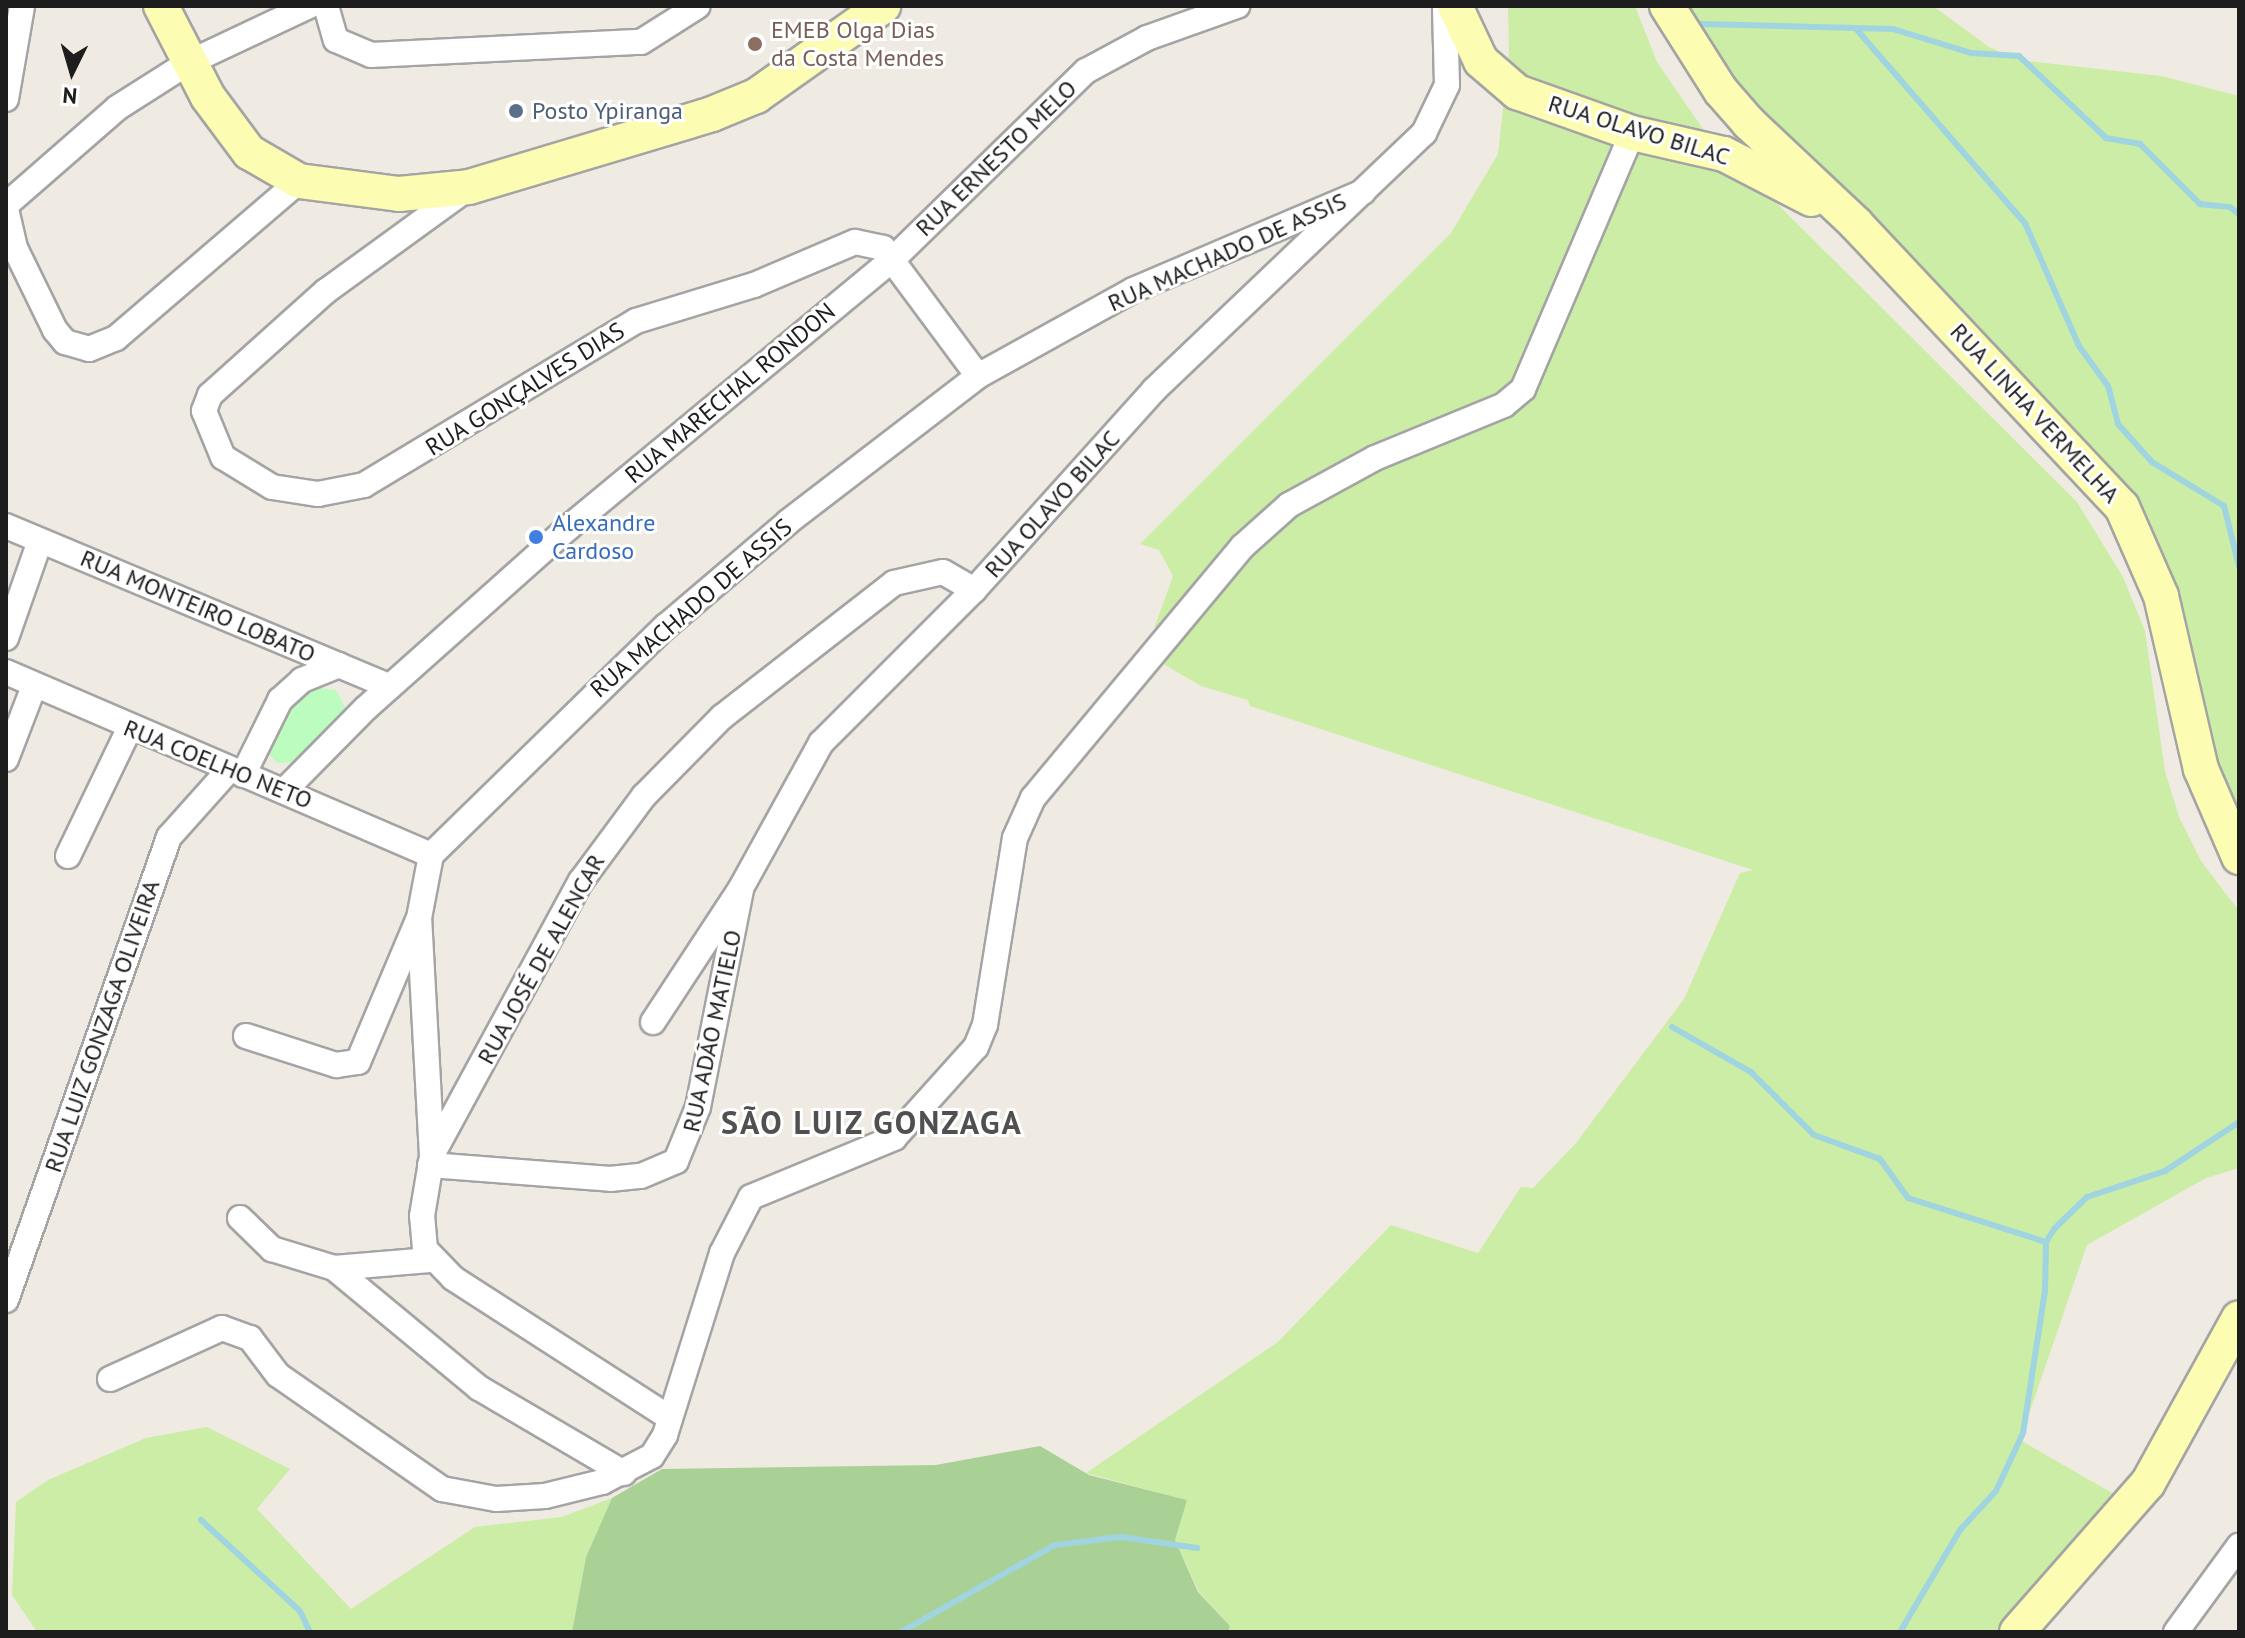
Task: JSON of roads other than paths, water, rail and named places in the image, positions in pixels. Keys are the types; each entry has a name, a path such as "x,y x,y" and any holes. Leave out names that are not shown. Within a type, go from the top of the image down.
{"street":[{"path":"6,99 22,6"},
{"path":"161,6 188,63 229,130 273,170 299,181 399,194 469,187 756,96 883,6"},
{"path":"299,181 116,338 89,349 65,342 55,330 15,248 6,207 117,108 188,63 309,6"},
{"path":"326,6 336,40 371,55 641,42 698,6"},
{"name":"RUA ERNESTO MELO","path":"892,260 1086,71 1147,38 1237,6"},
{"name":"RUA OLAVO BILAC","path":"653,1022 741,888 821,743 974,590 1154,390 1363,192 1438,112 1451,49 1445,6"},
{"name":"RUA OLAVO BILAC","path":"1455,6 1481,61 1499,81 1632,133 1724,154 1856,224"},
{"name":"RUA LINHA VERMELHA","path":"1667,6 1721,91 1856,224 2122,507 2152,568 2201,769 2239,857"},
{"path":"110,1379 222,1328 250,1338 278,1375 442,1489 521,1499 624,1473 661,1446 722,1253 751,1197 894,1138 976,1047 985,1025 1015,838 1033,798 1242,547 1289,505 1375,458 1504,405 1523,389 1632,133"},
{"name":"RUA GONÇALVES DIAS","path":"469,187 326,291 210,395 204,411 213,443 250,479 293,490 342,491 386,476 636,321 754,285 855,242 877,244 892,260"},
{"name":"RUA MACHADO DE ASSIS","path":"431,855 666,626 788,522 978,376 1133,290 1363,192"},
{"path":"892,260 978,376"},
{"name":"RUA MARECHAL RONDON","path":"287,788 390,687 569,527 892,260"},
{"name":"RUA MONTEIRO LOBATO","path":"6,526 390,687"},
{"path":"6,638 40,541"},
{"name":"RUA JOSÉ DE ALENCAR","path":"431,1161 581,881 644,796 722,717 894,583 943,572 974,590"},
{"path":"235,773 280,700 302,680 339,665"},
{"name":"RUA COELHO NETO","path":"6,672 129,729 235,773 287,788 431,855"},
{"path":"6,759 34,686"},
{"path":"68,856 129,729"},
{"name":"RUA LUIZ GONZAGA OLIVEIRA","path":"6,1300 169,837 235,773"},
{"path":"246,1036 336,1065 362,1059 419,918 431,855"},
{"name":"RUA ADÃO MATIELO","path":"431,1161 610,1179 641,1176 676,1161 698,1107 741,888"},
{"path":"419,918 431,1161 422,1231 430,1260 670,1418"},
{"path":"240,1218 272,1249 334,1268 430,1260"},
{"path":"334,1268 479,1388 624,1473"},
{"path":"2017,1632 2148,1483 2239,1318"},
{"path":"2176,1632 2239,1546"}],"waterway":[{"path":"1702,24 1893,29 1971,53 2019,56 2106,138 2140,144 2200,204 2230,207 2239,214"},
{"path":"1857,30 2025,223 2079,346 2108,386 2118,424 2152,462 2224,506 2239,566"},
{"path":"1672,1027 1751,1072 1814,1135 1880,1159 1908,1198 2046,1242"},
{"path":"1900,1632 1960,1530 1996,1491 2023,1433 2045,1291 2046,1242 2054,1229 2087,1197 2165,1171 2239,1122"},
{"path":"201,1520 300,1611 310,1632"},
{"path":"901,1632 1055,1545 1121,1537 1197,1548"}],"place":[{"name":"EMEB Olga Dias da Costa Mendes","path":"755,44"},
{"name":"Posto Ypiranga","path":"516,111"},
{"name":"Alexandre Cardoso","path":"536,537"}],"district":[{"name":"SÃO LUIZ GONZAGA","path":"872,1122"}]}
